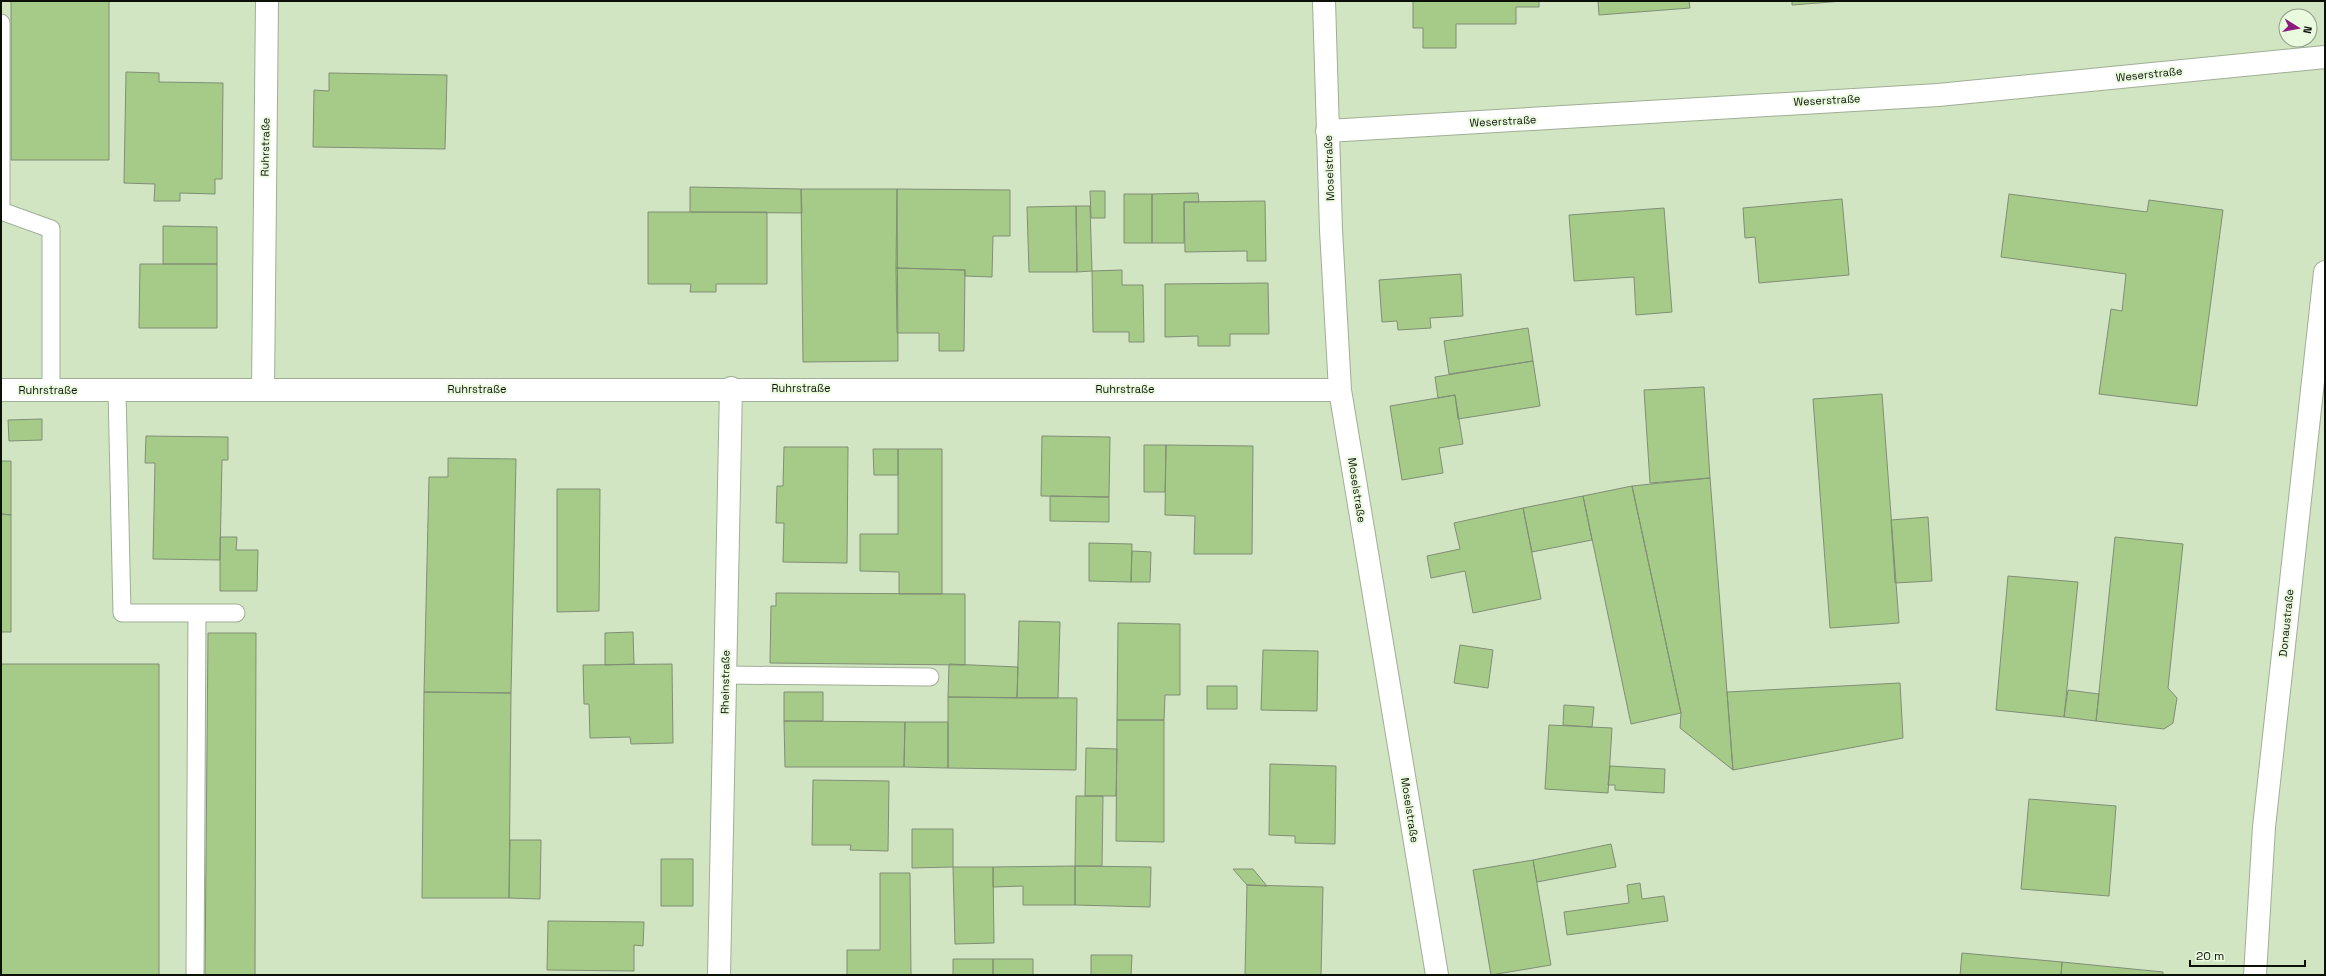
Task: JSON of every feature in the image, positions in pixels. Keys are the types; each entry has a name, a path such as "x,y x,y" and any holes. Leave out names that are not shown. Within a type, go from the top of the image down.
{"street":[{"name":"Ruhrstraße","path":"263,390 267,1"},
{"name":"Moselstraße","path":"1324,1 1327,131 1340,390 1437,975"},
{"name":"Weserstraße","path":"1327,131 1784,102 1938,95 2325,57"},
{"name":"Donaustraße","path":"2255,975 2264,827 2325,272"},
{"name":"Ruhrstraße","path":"1,390 731,388 1340,390"},
{"name":"Rheinstraße","path":"719,975 731,388"}],"lane":[{"path":"1,22 1,211 52,229 51,390"},
{"path":"117,390 122,613 236,613"},
{"path":"195,975 197,613"},
{"path":"725,675 930,677"}],"shaded area":[{"path":"1,1 2325,1 2325,975 1,975"}],"building":[{"path":"11,1 109,1 109,160 11,160"},
{"path":"1413,1 1539,1 1539,7 1516,7 1516,24 1456,24 1456,48 1423,48 1423,28 1413,28"},
{"path":"1598,1 1689,1 1690,8 1599,15"},
{"path":"1792,1 1844,1 1792,5"},
{"path":"126,72 159,73 159,82 223,83 222,179 215,179 215,194 180,193 180,201 154,201 155,184 124,183"},
{"path":"329,73 447,75 445,149 313,147 314,90 329,91"},
{"path":"690,187 801,189 802,213 690,212"},
{"path":"801,189 897,189 898,361 803,362"},
{"path":"897,189 1010,190 1010,236 993,236 992,277 965,276 965,270 896,268"},
{"path":"1090,191 1105,191 1105,218 1091,218"},
{"path":"1198,193 1199,202 1184,202 1184,243 1152,243 1152,194"},
{"path":"1124,194 1152,194 1152,243 1124,243"},
{"path":"2009,194 2147,212 2149,200 2223,210 2197,406 2099,394 2111,309 2122,311 2126,274 2001,257"},
{"path":"1842,199 1849,275 1759,283 1755,237 1745,238 1743,208"},
{"path":"1265,201 1266,261 1247,261 1247,251 1185,252 1184,202"},
{"path":"1076,206 1077,272 1029,272 1027,207"},
{"path":"1076,206 1090,206 1092,271 1077,272"},
{"path":"1664,208 1672,312 1636,315 1634,277 1574,281 1569,215"},
{"path":"648,212 767,212 767,284 716,284 716,292 690,292 691,284 648,284"},
{"path":"163,226 217,227 217,264 163,264"},
{"path":"140,264 217,264 217,328 139,328"},
{"path":"896,268 965,270 964,351 939,351 939,333 897,333"},
{"path":"1122,270 1122,285 1143,285 1144,342 1129,342 1129,332 1093,332 1092,271"},
{"path":"1461,274 1463,316 1430,318 1431,328 1398,330 1397,321 1382,322 1379,280"},
{"path":"1268,283 1269,334 1230,334 1230,346 1198,346 1198,336 1165,337 1165,284"},
{"path":"1528,328 1533,361 1449,374 1444,341"},
{"path":"1533,361 1540,406 1458,419 1455,395 1438,398 1435,377"},
{"path":"1704,387 1710,478 1650,483 1644,390"},
{"path":"1882,394 1899,623 1830,628 1813,399"},
{"path":"1455,395 1463,444 1439,448 1443,473 1402,480 1390,406"},
{"path":"42,419 42,440 9,441 8,420"},
{"path":"146,436 228,437 228,460 222,460 220,560 153,559 155,463 145,463"},
{"path":"1042,436 1110,437 1109,497 1041,496"},
{"path":"1144,445 1166,445 1165,492 1144,492"},
{"path":"1166,445 1253,446 1252,554 1194,554 1195,516 1165,515"},
{"path":"784,447 848,447 847,563 783,562 784,523 776,523 777,486 783,486"},
{"path":"873,449 898,449 898,475 874,475"},
{"path":"898,449 942,449 942,594 899,594 899,572 860,571 860,534 898,534"},
{"path":"448,458 516,459 511,693 424,692 429,477 448,477"},
{"path":"1,461 11,461 11,515 1,514"},
{"path":"1710,478 1733,770 1680,728 1681,713 1632,486"},
{"path":"1632,486 1681,713 1631,724 1583,496"},
{"path":"557,489 600,489 599,611 557,612"},
{"path":"1050,496 1109,497 1109,522 1050,521"},
{"path":"1583,496 1592,540 1532,552 1523,508"},
{"path":"1523,508 1541,599 1473,613 1465,571 1431,578 1427,556 1460,549 1454,523"},
{"path":"1,514 11,515 11,632 1,632"},
{"path":"1928,517 1932,581 1895,583 1891,520"},
{"path":"220,537 237,537 236,550 258,550 257,591 220,591"},
{"path":"2115,537 2183,544 2168,688 2177,698 2173,723 2164,729 2096,721"},
{"path":"1089,543 1132,544 1131,582 1089,581"},
{"path":"1132,551 1151,552 1150,582 1131,582"},
{"path":"2008,576 2078,582 2064,717 1996,710"},
{"path":"776,593 965,594 965,665 770,663 771,606 776,606"},
{"path":"1019,621 1060,622 1058,698 1017,698"},
{"path":"1118,623 1180,624 1180,695 1165,695 1164,720 1117,720"},
{"path":"633,632 634,664 605,665 605,633"},
{"path":"208,633 256,633 255,975 205,975"},
{"path":"1460,645 1493,650 1488,688 1454,683"},
{"path":"1263,650 1318,651 1317,711 1261,710"},
{"path":"1,664 159,664 159,975 1,975"},
{"path":"672,664 673,743 631,744 630,737 590,738 589,704 584,704 583,665"},
{"path":"949,664 1018,667 1017,698 948,697"},
{"path":"1900,683 1903,738 1733,770 1727,692"},
{"path":"1207,686 1237,686 1237,709 1207,709"},
{"path":"2068,690 2099,694 2096,721 2064,717"},
{"path":"424,692 511,693 509,898 422,898"},
{"path":"784,692 823,692 823,721 784,721"},
{"path":"948,697 1077,698 1076,770 948,768"},
{"path":"1564,705 1594,707 1592,727 1563,725"},
{"path":"1117,720 1164,720 1164,842 1116,841"},
{"path":"784,721 905,722 904,767 785,767"},
{"path":"905,722 948,722 948,768 904,767"},
{"path":"1549,725 1612,728 1608,793 1545,789"},
{"path":"1086,748 1117,749 1116,796 1085,796"},
{"path":"1270,764 1336,766 1335,844 1295,843 1295,836 1269,835"},
{"path":"1610,766 1665,769 1664,793 1615,790 1615,785 1608,785"},
{"path":"813,780 889,781 888,851 850,850 851,845 812,845"},
{"path":"1076,796 1103,796 1102,866 1075,866"},
{"path":"2029,799 2116,806 2109,896 2021,889"},
{"path":"912,829 953,829 953,867 912,868"},
{"path":"510,840 541,840 540,899 509,898"},
{"path":"1611,844 1616,867 1537,882 1533,860"},
{"path":"661,859 693,859 693,906 661,906"},
{"path":"1533,860 1551,965 1491,975 1473,870"},
{"path":"1075,866 1151,867 1150,907 1075,905"},
{"path":"1075,866 1075,905 1023,905 1023,886 993,887 993,867"},
{"path":"953,867 993,867 994,943 955,944"},
{"path":"1233,869 1253,869 1267,886 1247,885"},
{"path":"880,873 910,873 911,975 847,975 847,950 880,950"},
{"path":"1640,883 1642,899 1664,896 1668,921 1567,935 1564,912 1629,903 1627,885"},
{"path":"1247,885 1323,887 1321,975 1245,975"},
{"path":"548,921 644,922 643,946 634,945 634,971 547,970"},
{"path":"1962,953 2062,962 2061,975 1960,975"},
{"path":"1091,955 1132,955 1131,975 1091,975"},
{"path":"953,959 993,959 993,975 953,975"},
{"path":"993,959 1033,959 1033,975 993,975"},
{"path":"2062,962 2163,972 2163,975 2061,975"}]}
